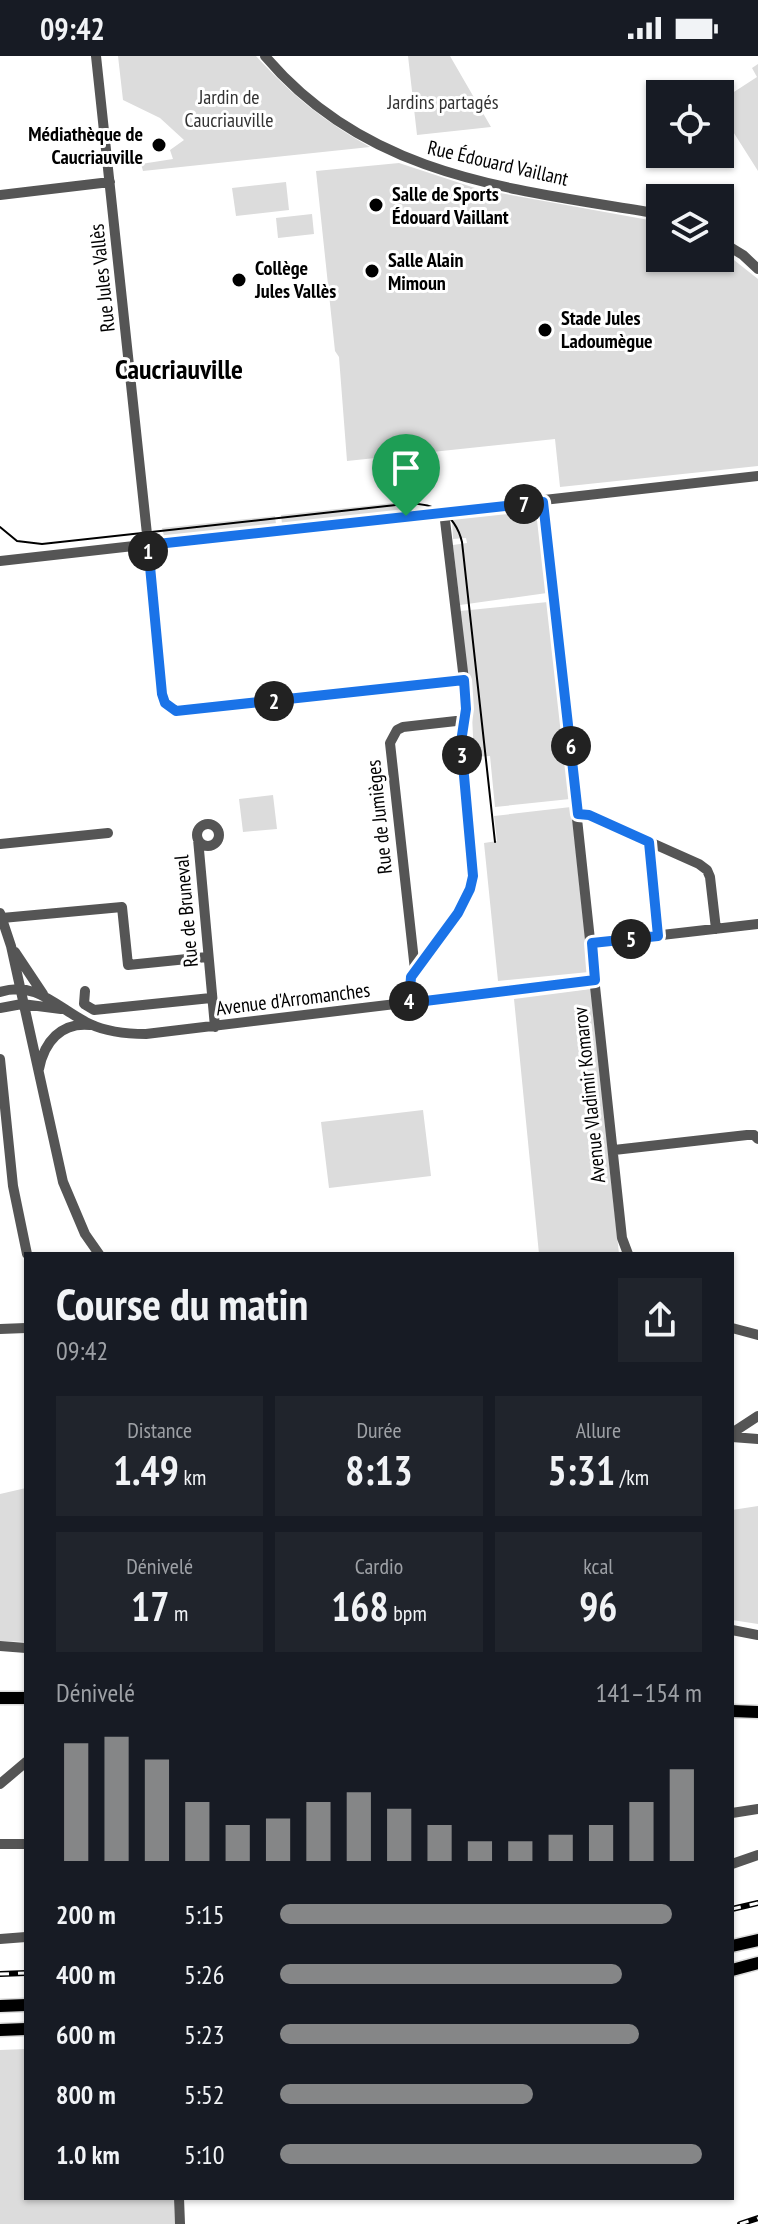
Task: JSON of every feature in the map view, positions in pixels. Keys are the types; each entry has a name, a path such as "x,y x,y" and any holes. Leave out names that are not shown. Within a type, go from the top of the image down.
{"main road":[{"path":"0,1698 24,1698"},
{"path":"734,1711 758,1712"},
{"path":"734,1946 758,1940"},
{"path":"734,1969 758,1963"},
{"path":"0,2006 24,2005"},
{"path":"0,2030 24,2029"}],"street":[{"name":"Rue Jules Vallès","path":"96,56 165,703 176,711 464,680"},
{"name":"Rue Édouard Vaillant","path":"265,56 315,103 357,133 407,159 456,176 646,212"},
{"path":"0,195 110,182"},
{"path":"734,250 758,269"},
{"path":"0,561 758,476"},
{"name":"Avenue Vladimir Komarov","path":"543,502 622,1238 627,1252"},
{"path":"409,1003 408,987 415,970 458,913 473,876 461,742 466,709 464,680 444,512"},
{"name":"Rue de Jumièges","path":"415,970 390,743 397,730 403,727 465,720"},
{"path":"578,814 589,815 707,870 716,929"},
{"path":"0,844 108,833"},
{"name":"Rue de Bruneval","path":"198,839 215,1027"},
{"path":"649,842 658,936"},
{"path":"98,1252 85,1234 63,1182 11,946 1,916 122,907 128,965 207,957"},
{"path":"592,943 758,924"},
{"path":"11,946 43,994"},
{"name":"Avenue d'Arromanches","path":"19,989 43,994 63,1010 92,1025 113,1031 146,1034 595,980"},
{"path":"0,992 19,989"},
{"path":"85,991 84,1004 94,1010 211,998"},
{"name":"Avenue d'Arromanches","path":"0,1008 22,1004 63,1010"},
{"name":"Avenue d'Arromanches","path":"38,1075 41,1055 52,1038 63,1029 78,1024 92,1025"},
{"path":"0,1059 13,1186 27,1252"},
{"path":"614,1150 753,1137"},
{"path":"0,1328 24,1328"},
{"path":"734,1329 758,1335"},
{"path":"734,1434 758,1416"},
{"path":"734,1435 758,1439"},
{"path":"734,1630 755,1635"},
{"path":"0,1646 24,1648"},
{"path":"0,1784 24,1764"},
{"path":"734,1813 758,1809"},
{"path":"0,1844 24,1844"},
{"path":"734,1863 758,1855"},
{"path":"0,1939 24,1937"},
{"path":"179,2200 180,2224"}],"green space":[{"name":"Jardin de Caucriauville","path":"118,56 256,56 309,106 370,147 143,171 141,164 173,159 170,150 184,140 160,118 123,100"},
{"name":"Jardins partagés","path":"408,56 450,56 491,127 417,135"},
{"path":"758,64 758,171 734,133 734,92 757,77 752,68"},
{"name":"Stade Jules Ladoumègue","path":"399,163 478,189 646,219 646,272 734,272 734,260 758,279 758,466 560,487 555,439 347,461 339,357 335,351 316,171"},
{"path":"286,182 289,210 236,216 232,188"},
{"path":"312,214 314,234 278,238 276,218"},
{"path":"402,502 402,511 282,524 281,515"},
{"path":"537,507 547,593 460,605 453,545 467,543 466,538 453,539 452,518"},
{"path":"275,516 276,524 164,536 162,528"},
{"path":"548,602 570,799 495,807 490,756 474,757 460,611"},
{"path":"273,795 277,829 243,832 239,799"},
{"path":"571,807 589,972 498,981 484,843 497,841 494,816"},
{"path":"591,989 619,1252 539,1252 514,999"},
{"path":"423,1110 431,1176 329,1188 321,1122"},
{"path":"24,1488 24,1642 0,1641 0,1494"},
{"path":"758,1506 758,1624 734,1620 734,1510"},
{"path":"24,2049 24,2200 174,2200 175,2224 0,2224 0,2050"}],"tram line":[{"path":"0,527 17,541 42,544 405,504 425,505 441,511 454,524 462,542 495,842"}],"railway":[{"path":"734,1909 758,1903"},
{"path":"0,1974 24,1973"},
{"path":"740,2224 758,2218"}],"place":[{"name":"Médiathèque de Caucriauville","path":"159,145"},
{"name":"Salle de Sports Édouard Vaillant","path":"376,205"},
{"name":"Salle Alain Mimoun","path":"372,271"},
{"name":"Collège Jules Vallès","path":"239,280"},
{"name":"Stade Jules Ladoumègue","path":"545,330"}],"district":[{"name":"Caucriauville","path":"179,368"}],"route":[{"path":"543,502 578,814 589,815 649,842 658,936 592,943 595,980 409,1003 411,977 458,913 473,876 461,742 466,709 464,680 176,711 165,703 148,545 406,516 543,502"}]}
